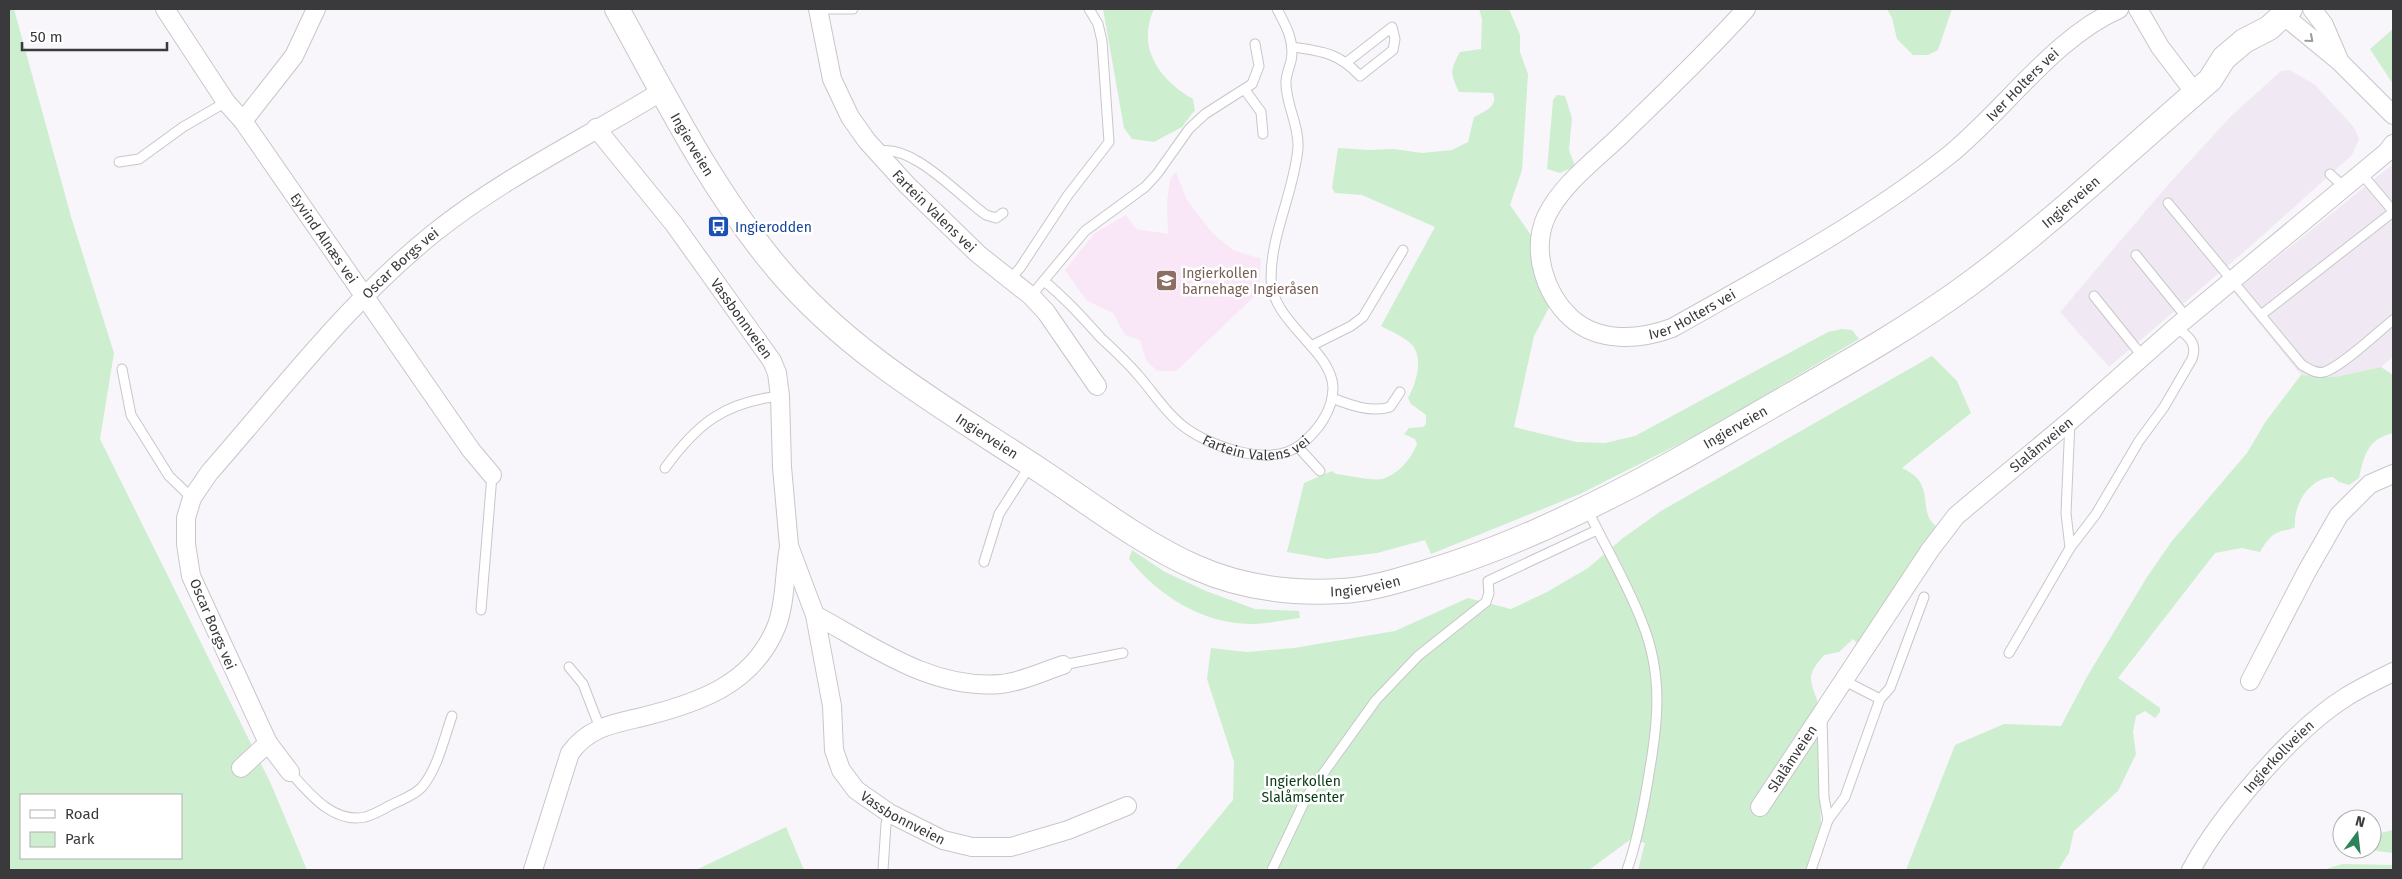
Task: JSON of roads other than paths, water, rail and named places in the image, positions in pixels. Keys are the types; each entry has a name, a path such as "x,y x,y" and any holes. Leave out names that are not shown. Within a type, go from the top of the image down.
{"main road":[{"name":"Ingierveien","path":"617,9 662,91 727,201 756,242 810,304 866,354 1121,524 1196,568 1258,587 1284,590 1345,591 1382,585 1483,553 1587,509 1668,465 1921,318 2015,249 2202,86 2224,58 2244,41 2281,17"}],"street":[{"name":"Eyvind Alnæs vei","path":"164,9 226,102 243,121 471,450 492,475"},
{"path":"243,121 294,56 316,9"},
{"name":"Fartein Valens vei","path":"818,9 832,80 850,117 876,152 978,254 1031,296 1057,326 1096,386"},
{"name":"Iver Holters vei","path":"1746,9 1698,61 1571,183 1551,208 1541,234 1544,274 1556,301 1564,311 1583,326 1623,338 1654,334 1672,328 1794,258 1889,201 1929,171 1980,128 2073,36 2094,20 2119,9"},
{"path":"2138,9 2160,47 2202,86"},
{"path":"2312,9 2324,25 2339,61"},
{"path":"2281,17 2339,61 2393,116"},
{"name":"Oscar Borgs vei","path":"290,772 268,743 191,576 186,544 186,527 192,498 209,473 364,295 434,233 472,205 596,128 662,91"},
{"name":"Vassbonnveien","path":"533,870 570,753 580,741 600,728 695,702 730,685 749,669 764,652 778,624 789,546 777,374 767,353 674,224 596,128"},
{"name":"Slalåmveien","path":"1760,807 1930,550 1956,516 2070,421 2182,322 2387,152 2393,144"},
{"path":"2250,681 2339,514 2370,484 2393,474"},
{"name":"Vassbonnveien","path":"789,546 815,615 832,706 834,750 840,770 856,790 889,814 943,840 972,847 1011,847 1068,830 1127,806"},
{"path":"815,615 895,661 942,678 977,684 1003,684 1063,665"},
{"name":"Ingierkollveien","path":"2191,870 2242,797 2294,739 2345,697 2393,672"},
{"path":"241,768 268,743"}],"lane":[{"path":"826,9 853,9"},
{"path":"1009,280 1020,268 1068,195 1109,142 1102,41 1098,24 1088,9"},
{"path":"1277,9 1290,36 1292,47 1286,88 1296,125 1298,147 1293,177 1275,248 1271,280 1278,305 1311,346 1329,374 1332,381 1332,398 1364,408 1378,410 1390,407 1400,392"},
{"path":"1292,47 1331,54 1347,62 1360,76 1390,54 1395,45 1392,27 1347,62"},
{"path":"1031,296 1085,231 1145,187 1157,174 1184,135 1197,121 1245,90 1256,78 1259,66 1255,44"},
{"path":"1245,90 1261,112 1263,134"},
{"path":"119,162 138,159 184,127 226,102"},
{"path":"876,152 886,149 903,153 928,168 986,215 996,218 1003,212"},
{"path":"2261,315 2393,211 2361,173"},
{"path":"2330,174 2344,187"},
{"path":"2168,203 2302,365 2313,372 2323,373 2336,366 2393,320"},
{"path":"1311,346 1351,326 1363,317 1403,250"},
{"path":"2009,653 2070,548 2096,514 2139,441 2164,407 2195,352 2194,344 2182,322 2136,255"},
{"name":"Fartein Valens vei","path":"1044,281 1064,297 1126,361 1173,417 1195,434 1222,446 1268,456 1278,456 1298,447 1317,428 1328,411 1332,398"},
{"path":"2094,296 2142,357"},
{"path":"122,369 131,415 169,476 192,498"},
{"path":"665,468 682,444 712,417 740,402 780,396"},
{"path":"2070,421 2066,513 2070,548"},
{"path":"1298,447 1320,470"},
{"path":"984,562 999,514 1031,464"},
{"path":"481,610 492,475"},
{"path":"1587,509 1642,622 1656,671 1658,712 1652,755 1637,841 1627,870"},
{"path":"1272,870 1307,796 1359,721 1390,684 1418,656 1486,602 1489,593 1488,581 1597,530"},
{"path":"1811,870 1828,820 1845,797 1880,699 1890,688 1924,597"},
{"path":"1063,665 1123,653"},
{"path":"569,667 583,684 600,728"},
{"path":"1843,680 1880,699"},
{"path":"1822,711 1824,797 1828,820"},
{"path":"290,772 311,795 339,815 355,818 370,816 415,793 422,787 430,774 452,716"},
{"path":"883,870 886,824 889,814"}],"place":[{"name":"Ingierodden","path":"719,227"},
{"name":"Ingierkollen barnehage Ingieråsen","path":"1166,281"}],"park label":[{"name":"Ingierkollen Slalåmsenter","path":"1303,790"}]}
